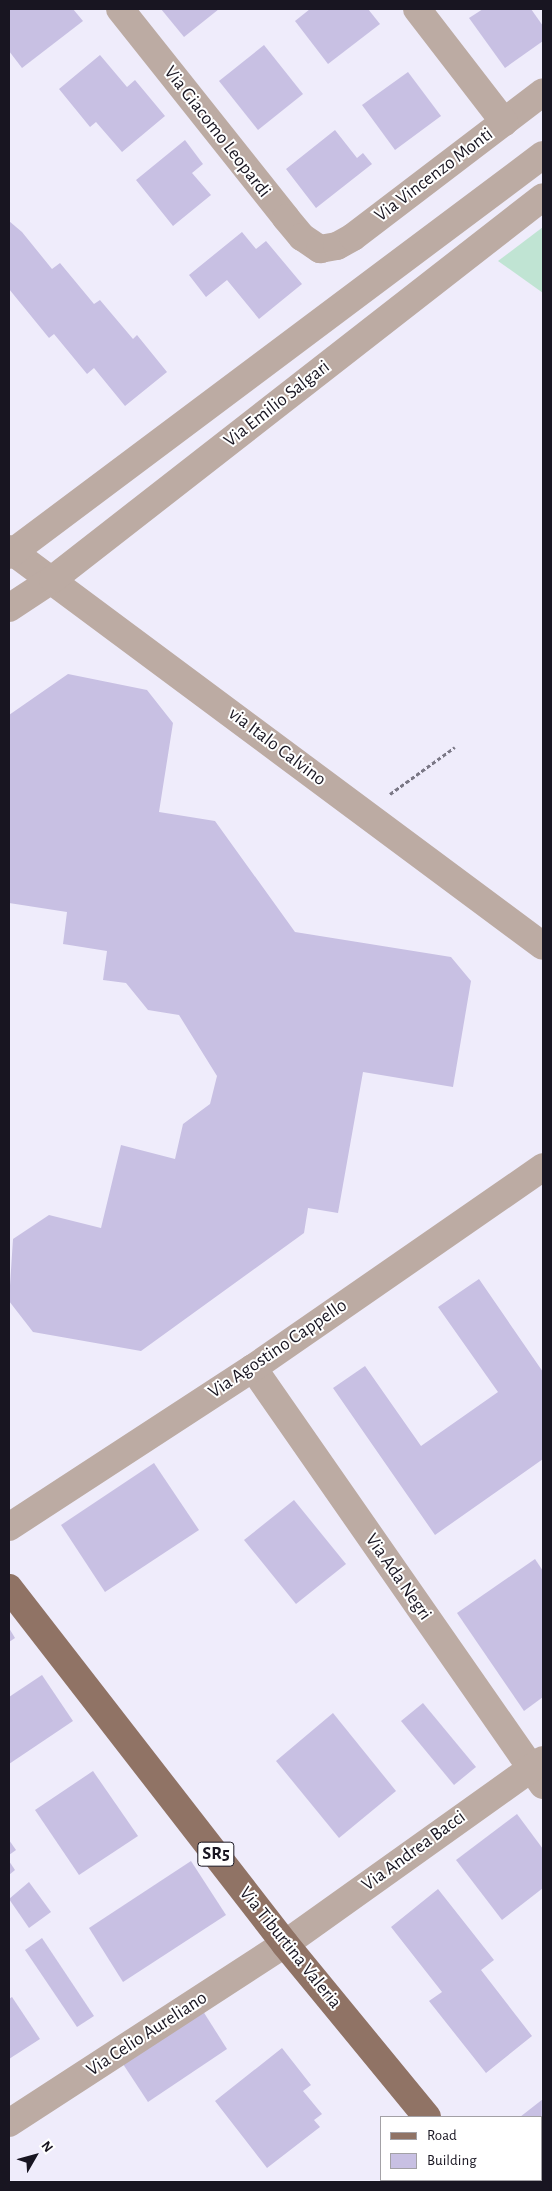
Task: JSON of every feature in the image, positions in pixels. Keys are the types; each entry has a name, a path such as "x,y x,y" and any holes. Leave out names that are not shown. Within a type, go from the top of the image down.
{"main road":[{"name":"Via Tiburtina Valeria","path":"9,1588 285,1944 426,2116"}],"street":[{"name":"Via Giacomo Leopardi","path":"120,9 286,218 302,236 320,249"},
{"path":"417,9 504,122"},
{"name":"Via Vincenzo Monti","path":"320,249 337,246 353,237 543,92"},
{"name":"Via Emilio Salgari","path":"10,552 543,155"},
{"name":"Via Emilio Salgari","path":"9,608 53,579 543,198"},
{"name":"via Italo Calvino","path":"10,552 53,579 543,946"},
{"name":"Via Agostino Cappello","path":"9,1527 539,1178"},
{"name":"Via Ada Negri","path":"253,1368 539,1771"},
{"name":"Via Andrea Bacci","path":"285,1944 539,1771"},
{"name":"Via Celio Aureliano","path":"9,2123 285,1944"}],"path":[{"path":"365,812 455,747"}],"green space":[{"path":"543,227 543,293 498,261"}],"building":[{"path":"9,9 73,9 83,21 22,68 9,51"},
{"path":"161,9 219,9 184,37"},
{"path":"310,9 368,9 380,24 328,64 295,21"},
{"path":"483,9 531,9 543,26 543,41 505,68 469,18"},
{"path":"264,45 303,94 258,130 219,81"},
{"path":"100,55 127,87 135,80 165,116 122,152 96,122 90,127 59,89"},
{"path":"408,72 441,116 395,150 362,105"},
{"path":"335,130 357,158 363,153 372,164 316,208 286,169"},
{"path":"185,140 203,164 192,173 211,195 173,226 136,180"},
{"path":"9,221 22,232 52,269 60,263 94,304 100,300 133,339 137,335 167,372 125,406 94,368 87,374 54,334 49,338 9,289"},
{"path":"242,232 256,249 266,241 302,284 259,319 227,280 206,297 189,275"},
{"path":"68,674 147,690 173,723 159,812 215,821 295,932 451,957 471,981 453,1087 363,1072 338,1213 308,1208 304,1233 141,1351 33,1332 9,1301 13,1239 49,1215 101,1228 121,1145 175,1159 183,1124 210,1104 217,1076 179,1015 148,1010 126,983 103,980 107,951 63,944 67,912 9,903 9,715"},
{"path":"479,1279 543,1372 543,1459 435,1535 333,1388 365,1366 421,1446 498,1392 438,1307"},
{"path":"154,1463 199,1530 105,1592 61,1525"},
{"path":"294,1500 346,1564 296,1604 244,1540"},
{"path":"535,1559 543,1571 543,1697 524,1711 457,1613"},
{"path":"9,1628 15,1638 9,1642"},
{"path":"42,1675 73,1721 9,1764 9,1697"},
{"path":"423,1703 476,1767 454,1785 401,1721"},
{"path":"333,1713 396,1791 339,1838 276,1761"},
{"path":"93,1771 138,1836 79,1875 35,1810"},
{"path":"517,1814 543,1849 543,1888 502,1920 456,1860"},
{"path":"9,1840 16,1850 9,1855"},
{"path":"9,1861 15,1870 9,1875"},
{"path":"191,1861 226,1915 123,1982 89,1928"},
{"path":"29,1882 51,1912 29,1928 9,1899"},
{"path":"438,1889 494,1960 481,1970 532,2036 486,2073 429,2001 442,1992 391,1927"},
{"path":"42,1938 94,2016 77,2027 25,1950"},
{"path":"12,1997 40,2039 9,2059 9,1999"},
{"path":"201,2008 227,2049 148,2102 121,2061"},
{"path":"282,2048 311,2085 303,2091 322,2114 314,2120 320,2127 267,2168 215,2101"},
{"path":"543,2099 543,2155 542,2116 521,2116"},
{"path":"439,2181 440,2182 381,2182"}]}
